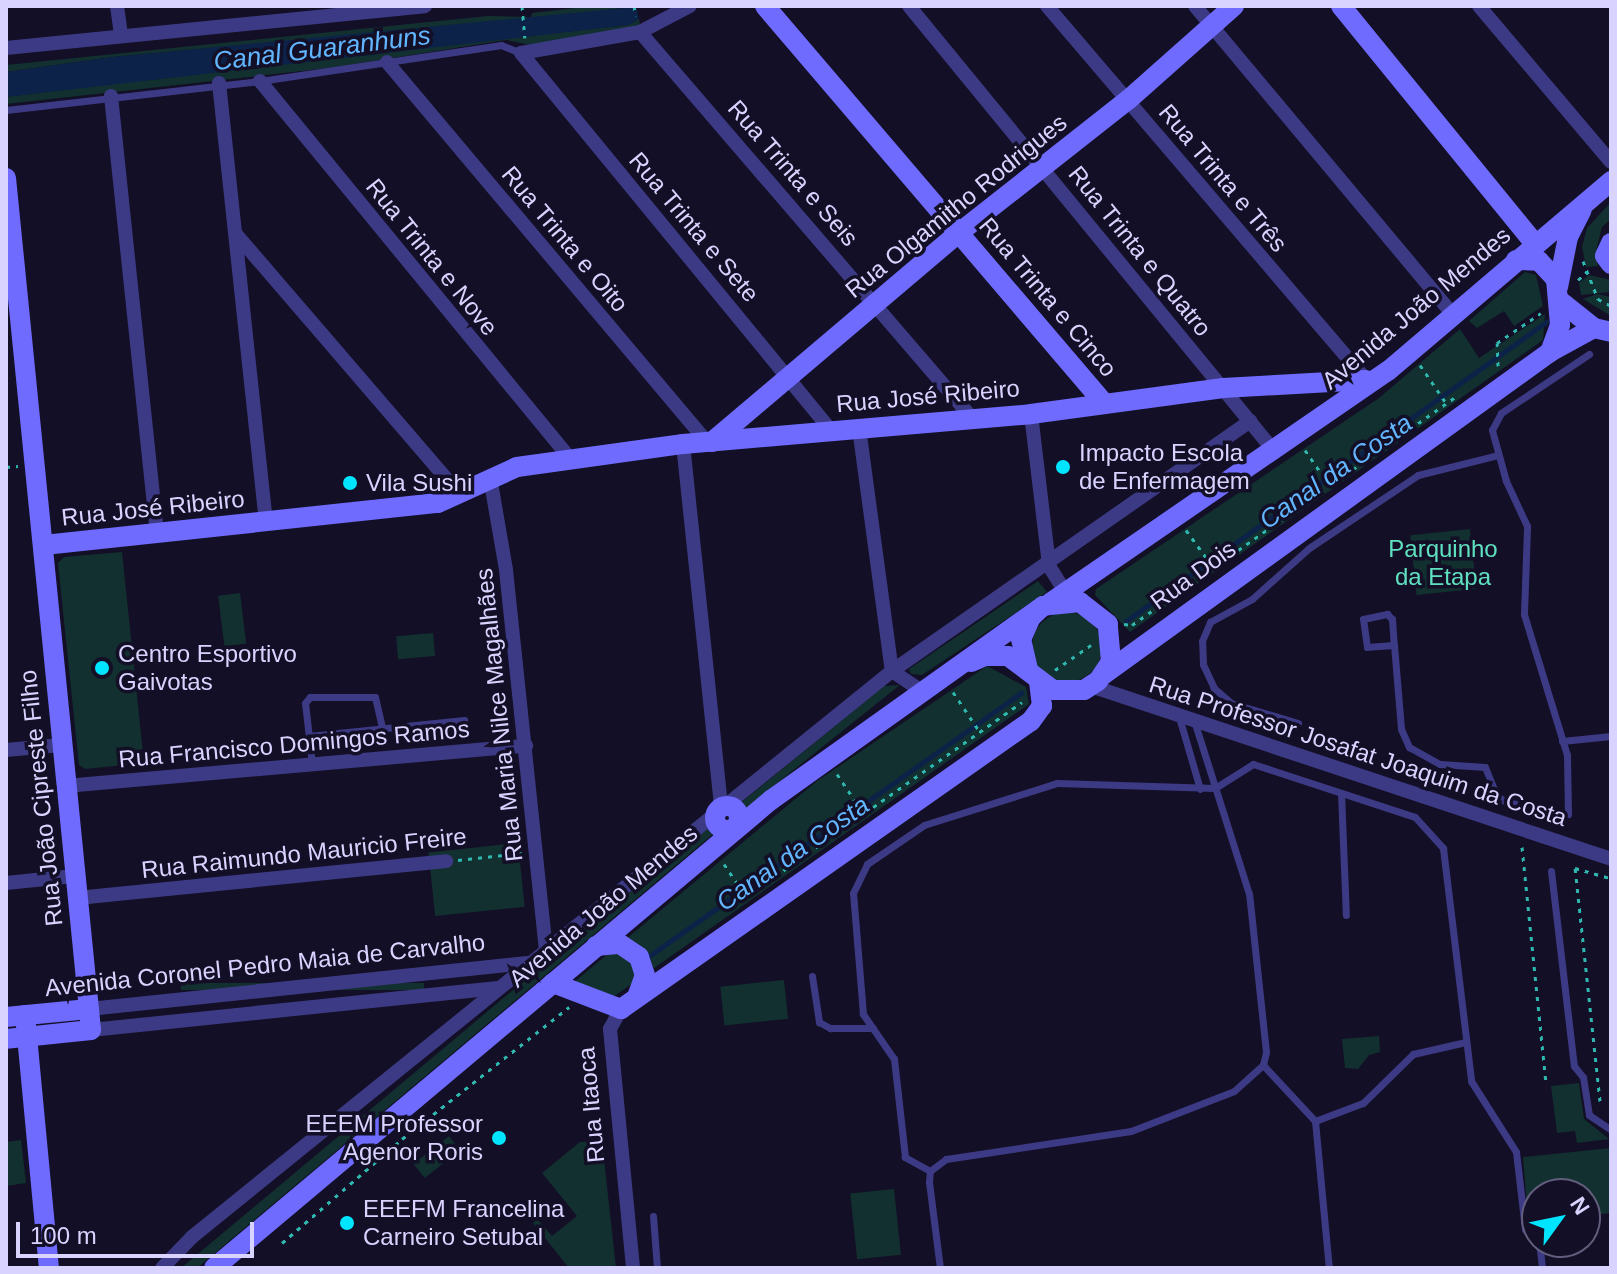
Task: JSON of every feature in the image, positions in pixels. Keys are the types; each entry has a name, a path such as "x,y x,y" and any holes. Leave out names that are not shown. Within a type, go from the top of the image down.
{"street":[{"path":"117,6 121,36"},
{"path":"257,6 258,23"},
{"path":"6,48 425,6"},
{"path":"521,53 640,32 690,6"},
{"name":"Rua Trinta e Cinco","path":"765,6 1104,403"},
{"name":"Rua Trinta e Quatro","path":"909,6 1274,451"},
{"name":"Rua Trinta e Três","path":"1047,6 1368,382"},
{"path":"1195,6 1453,315"},
{"name":"Rua Olgamitho Rodrigues","path":"709,444 790,379 960,232 1128,100 1234,6"},
{"path":"1341,6 1535,244"},
{"path":"1479,6 1611,162"},
{"name":"Rua Trinta e Seis","path":"640,32 876,302 972,418"},
{"name":"Rua Trinta e Sete","path":"521,53 831,430"},
{"name":"Rua Trinta e Oito","path":"387,62 709,444"},
{"name":"Rua Trinta e Nove","path":"260,81 571,460"},
{"path":"219,83 266,523"},
{"path":"111,96 157,535"},
{"name":"Rua João Cipreste Filho","path":"6,178 90,1019"},
{"name":"Avenida João Mendes","path":"475,1007 546,949 726,821 826,759 920,690 1296,437 1411,352 1611,181"},
{"path":"1550,352 1559,333 1568,237 1591,197"},
{"path":"235,233 460,495"},
{"path":"1611,243 1605,256 1611,264"},
{"path":"1516,260 1532,259 1546,265 1565,291 1603,330"},
{"name":"Rua Dois","path":"1031,721 1093,684 1550,352 1603,330"},
{"name":"Rua José Ribeiro","path":"44,545 438,503 517,467 683,444 1031,414 1223,388 1368,382"},
{"path":"1031,414 1053,601"},
{"name":"Avenida João Mendes","path":"214,1268 589,952 726,821 892,671 1049,566 1251,421"},
{"path":"859,428 892,671 920,690"},
{"path":"683,444 726,821"},
{"name":"Rua Maria Nilce Magalhães","path":"490,477 499,512 546,949"},
{"path":"553,983 588,996 629,1003 1031,721 1042,706 1033,676 1021,639 1031,617 1053,601 1080,602 1104,618 1114,646 1093,684 1060,692 1033,676 1008,656 992,655 942,675"},
{"name":"Rua Professor Josafat Joaquim da Costa","path":"1093,684 1194,721 1611,859"},
{"path":"6,750 61,745"},
{"name":"Rua Francisco Domingos Ramos","path":"65,786 526,746"},
{"name":"Rua Raimundo Mauricio Freire","path":"77,898 446,861"},
{"path":"6,883 75,876"},
{"path":"588,996 579,980 589,952 620,944 639,957 645,975 629,1003"},
{"name":"Avenida Coronel Pedro Maia de Carvalho","path":"16,1038 90,1019 529,963"},
{"path":"162,1268 192,1237 475,1007 469,991 439,974 436,995"},
{"name":"Avenida Coronel Pedro Maia de Carvalho","path":"15,1016 90,1019 498,988"},
{"name":"Rua Itaoca","path":"629,1003 610,1029 633,1268"},
{"path":"15,1016 49,1268"}],"lane":[{"path":"6,110 219,83 260,81 501,45 521,53"},
{"path":"1394,645 1366,646 1365,618 1389,615 1394,645 1402,736 1415,750 1440,764 1481,765 1492,774 1503,800 1565,816 1572,806 1562,741 1524,614 1527,526 1498,455 1492,430 1497,416 1589,354"},
{"path":"1298,723 1231,703 1214,688 1203,664 1202,641 1210,622 1252,599 1309,548 1418,475 1498,455"},
{"path":"312,765 305,703 310,697 375,697 383,731"},
{"path":"1179,715 1200,789"},
{"path":"309,736 383,731 464,720"},
{"path":"930,1171 946,1159 1131,1131 1171,1119 1234,1091 1263,1065 1266,1052 1249,894 1194,721"},
{"path":"1562,741 1611,736"},
{"path":"930,1171 905,1157 894,1059 863,1014 853,893 867,864 924,825 1057,783 1109,781 1215,788 1253,764 1415,817 1443,848 1471,1081 1516,1152 1525,1229 1540,1249 1542,1268"},
{"path":"1341,793 1346,915"},
{"path":"1551,871 1574,1066 1583,1077 1589,1115 1611,1130"},
{"path":"812,976 819,1022 830,1028 873,1028"},
{"path":"1315,1121 1363,1103 1413,1054 1466,1042"},
{"path":"1263,1065 1315,1121 1329,1268"},
{"path":"930,1171 940,1268"},
{"path":"653,1216 657,1268"}],"path":[{"path":"522,6 524,37"},
{"path":"1498,364 1497,343 1587,272 1594,292 1611,306"},
{"path":"1411,352 1444,401"},
{"path":"1296,437 1327,481"},
{"path":"1177,517 1212,566"},
{"path":"942,675 977,728"},
{"path":"826,759 861,810"},
{"path":"726,821 740,887 745,895"},
{"path":"1522,847 1546,1084"},
{"name":"Rua Raimundo Mauricio Freire","path":"446,861 536,852"},
{"path":"1600,1103 1575,868 1611,878"},
{"path":"282,1243 402,1139 588,996"}],"green space":[{"path":"592,6 636,6 568,16 113,57 6,72 6,65 488,16 531,17 532,13"},
{"path":"639,19 640,25 627,29 537,46 506,40 329,68 6,104 6,97 131,79 628,25"},
{"path":"1611,202 1611,219 1602,227 1595,255 1598,266 1586,267 1582,247 1587,228"},
{"path":"1525,272 1536,275 1543,306 1514,326 1504,311 1477,328 1469,321"},
{"path":"1589,275 1611,280 1611,292 1581,295 1579,283"},
{"path":"1597,294 1611,297 1611,316 1583,299"},
{"path":"1545,314 1543,340 1130,632 1095,595 1096,589 1379,398 1460,329 1479,358"},
{"name":"Parquinho da Etapa","path":"1470,529 1476,589 1417,595 1410,535"},
{"name":"Centro Esportivo Gaivotas","path":"122,552 144,763 85,769 79,765 58,563 64,557"},
{"path":"1038,581 1047,592 922,675 911,674 909,669"},
{"path":"240,593 246,644 224,646 218,596"},
{"path":"1074,612 1096,627 1102,647 1100,661 1092,672 1081,680 1060,682 1042,672 1034,661 1032,640 1042,622 1053,614"},
{"path":"433,633 435,656 398,659 396,636"},
{"path":"987,666 1026,687 1029,704 613,997 568,987 817,781"},
{"path":"900,685 746,808 737,806 884,686"},
{"path":"709,826 712,835 197,1268 181,1268"},
{"path":"518,843 525,907 435,916 428,852"},
{"path":"784,980 788,1019 724,1025 720,987"},
{"path":"181,983 424,983 424,990 181,990"},
{"path":"1379,1036 1380,1052 1369,1055 1358,1069 1345,1068 1342,1039"},
{"path":"1579,1083 1584,1119 1609,1139 1577,1143 1575,1131 1557,1133 1551,1086"},
{"path":"449,1136 460,1150 425,1178 414,1164"},
{"path":"21,1140 26,1183 6,1186 6,1142"},
{"path":"602,1141 616,1268 569,1268 533,1223 537,1219 552,1236 577,1216 542,1173 580,1142"},
{"path":"1611,1148 1611,1213 1601,1214 1601,1178 1525,1178 1523,1157"},
{"path":"894,1189 901,1255 857,1259 850,1194"}],"water":[{"name":"Canal Guaranhuns","path":"636,7 639,19 628,25 6,97 6,72 113,57"}],"waterway":[{"name":"Canal da Costa","path":"1126,621 1546,322"},
{"name":"Canal da Costa","path":"645,959 1021,693"}],"place":[{"name":"Impacto Escola de Enfermagem","path":"1063,467"},
{"name":"Vila Sushi","path":"350,483"},
{"name":"Centro Esportivo Gaivotas","path":"102,668"},
{"name":"EEEM Professor Agenor Roris","path":"499,1138"},
{"name":"EEEFM Francelina Carneiro Setubal","path":"347,1223"}]}
